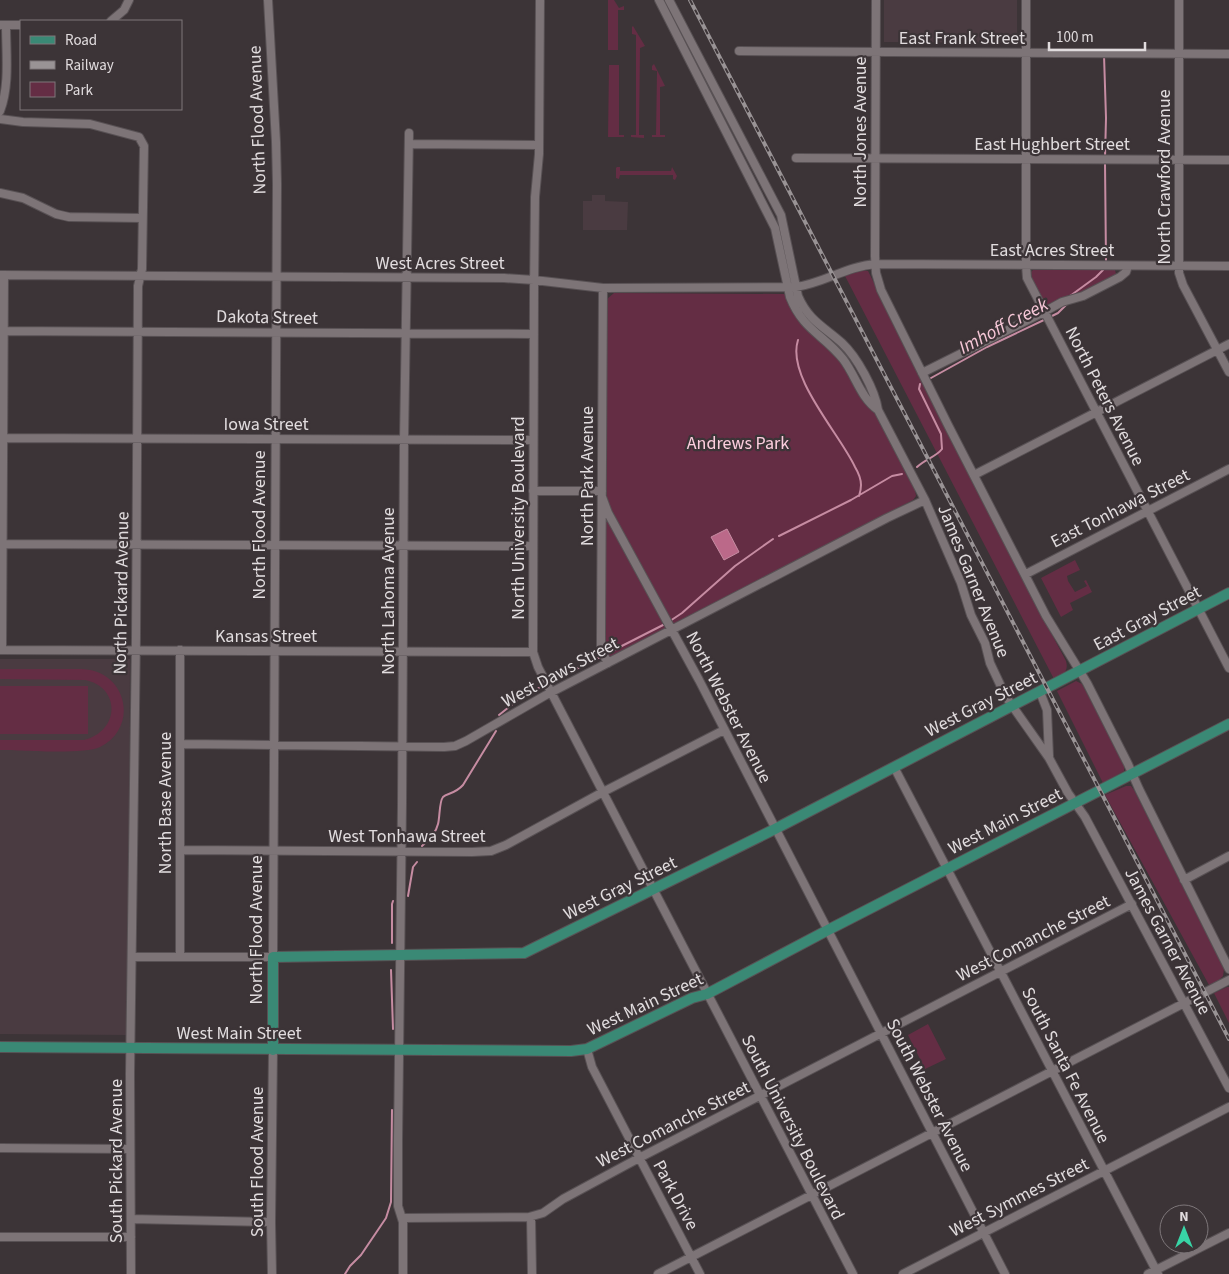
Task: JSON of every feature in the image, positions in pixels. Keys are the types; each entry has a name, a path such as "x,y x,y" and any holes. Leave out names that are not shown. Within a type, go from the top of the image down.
{"main road":[{"name":"East Gray Street","path":"1080,672 1229,593"},
{"name":"West Gray Street","path":"273,957 524,953 775,829 1080,672"},
{"name":"West Main Street","path":"0,1047 273,1050 571,1051 587,1049 692,998 707,994 1229,724"},
{"name":"North Flood Avenue","path":"273,957 273,1050"}],"street":[{"path":"112,20 124,10 129,0"},
{"name":"North Flood Avenue","path":"268,0 276,142 273,957"},
{"name":"North University Boulevard","path":"540,0 539,144 534,280 533,652 538,667 707,994"},
{"path":"659,0 773,221 792,287"},
{"path":"669,0 781,215 792,287"},
{"name":"North Jones Avenue","path":"876,0 876,273 882,290 922,373 1046,616 1063,641 1080,672 1229,969"},
{"name":"North Peters Avenue","path":"1026,0 1027,278 1229,668"},
{"name":"North Crawford Avenue","path":"1179,0 1179,266 1183,285 1229,372"},
{"path":"0,111 6,75 3,25 20,25"},
{"name":"East Frank Street","path":"739,52 1229,54"},
{"name":"North Pickard Avenue","path":"0,119 23,122 90,124 135,135 142,139 144,146 142,269 138,286 131,1048"},
{"name":"North Lahoma Avenue","path":"403,1274 402,1218 398,1206 405,333 409,133"},
{"path":"409,144 539,144"},
{"name":"East Hughbert Street","path":"796,158 1229,160"},
{"path":"0,193 23,198 56,214 69,217 142,218"},
{"name":"West Acres Street","path":"2,275 406,277 534,280 603,288 792,287 811,284 848,269 876,264"},
{"name":"East Acres Street","path":"876,264 1229,266"},
{"path":"922,373 1047,317 1062,302 1084,296 1120,277 1126,272 1128,266"},
{"path":"1,650 2,275"},
{"name":"James Garner Avenue","path":"792,287 809,315 846,348 855,359 874,396 878,410 925,500 961,583 971,615 985,643 990,663 1012,706 1049,758 1085,818 1229,1088"},
{"name":"North Park Avenue","path":"603,288 601,650 608,663"},
{"name":"Dakota Street","path":"2,331 534,334"},
{"path":"974,475 1229,344"},
{"name":"Iowa Street","path":"2,438 533,440"},
{"name":"East Tonhawa Street","path":"1026,574 1229,469"},
{"path":"533,491 602,494"},
{"name":"North Webster Avenue","path":"602,494 608,512 672,630 828,930"},
{"name":"West Daws Street","path":"181,744 444,747 461,744 549,686 608,663 925,500"},
{"path":"2,544 532,546"},
{"name":"Kansas Street","path":"1,650 533,652"},
{"name":"North Base Avenue","path":"180,650 180,957"},
{"name":"James Garner Avenue","path":"1040,692 1047,710 1049,758"},
{"name":"West Tonhawa Street","path":"180,850 491,851 506,845 603,792 724,730"},
{"name":"South Santa Fe Avenue","path":"894,767 1104,1170 1154,1273"},
{"path":"1184,880 1229,856"},
{"name":"West Comanche Street","path":"402,1218 531,1217 543,1214 562,1199 639,1158 1132,904"},
{"name":"South Webster Avenue","path":"828,930 1005,1274"},
{"name":"West Gray Street","path":"132,957 273,957"},
{"path":"658,1274 1229,980"},
{"name":"South University Boulevard","path":"707,994 853,1274"},
{"name":"South Pickard Avenue","path":"131,1048 131,1274"},
{"name":"Park Drive","path":"587,1049 592,1067 700,1274"},
{"name":"South Flood Avenue","path":"272,1274 273,1050"},
{"name":"West Symmes Street","path":"903,1274 1229,1107"},
{"path":"0,1148 130,1149"},
{"path":"531,1217 532,1274"},
{"path":"131,1219 271,1222"},
{"path":"1154,1273 1229,1232"},
{"path":"0,1237 131,1237"}],"shaded area":[{"path":"884,0 1017,0 1017,43 884,42"},
{"path":"592,195 605,195 605,201 628,202 627,230 583,230 583,201 592,201"},
{"path":"727,529 739,552 724,560 711,537"},
{"path":"0,659 130,659 128,1035 0,1034"}],"green space":[{"path":"608,0 614,0 619,8 624,6 624,10 618,10 618,50 608,50"},
{"path":"633,26 645,46 640,48 639,135 644,135 644,138 631,137 631,135 636,135 636,35 632,34"},
{"path":"654,64 665,86 660,87 660,135 665,135 665,137 652,137 652,135 656,135 657,71 652,70"},
{"path":"609,65 619,65 619,135 624,135 624,137 608,137"},
{"path":"617,167 620,167 620,171 671,171 672,167 677,176 675,180 673,175 620,175 619,179 616,178"},
{"path":"862,270 868,271 1066,661 1066,670 1054,679 844,274"},
{"path":"1033,270 1115,270 1116,274 1114,276 1073,297 1064,297 1048,305 1045,304 1031,272"},
{"name":"Andrews Park","path":"614,293 784,294 838,357 875,412 915,490 916,496 913,500 675,624 673,623 608,504 606,490 607,299"},
{"path":"609,521 667,628 610,657 604,646 605,523"},
{"path":"1075,560 1080,570 1067,576 1068,581 1075,592 1087,586 1084,581 1086,580 1092,592 1070,603 1073,610 1061,617 1041,578"},
{"path":"0,669 82,669 98,672 110,679 118,690 123,702 124,714 120,727 112,738 100,747 92,749 81,751 0,750 0,740 84,740 96,735 104,728 110,719 111,709 110,700 105,691 97,684 85,680 0,679"},
{"path":"1076,681 1082,684 1124,764 1124,771 1103,783 1057,691"},
{"path":"0,686 88,686 88,734 0,734"},
{"path":"1126,786 1131,786 1134,790 1224,969 1223,976 1218,981 1209,985 1105,795"},
{"path":"1229,987 1229,1023 1214,993"},
{"path":"928,1024 946,1059 925,1069 908,1035"}],"waterway":[{"name":"Imhoff Creek","path":"1104,55 1105,158"},
{"name":"Imhoff Creek","path":"1105,163 1106,261"},
{"name":"Imhoff Creek","path":"1070,296 1103,270"},
{"name":"Imhoff Creek","path":"1050,317 1058,313 1068,303"},
{"name":"Imhoff Creek","path":"931,378 987,347 1046,319"},
{"path":"798,340 796,355 800,371 816,405 858,473 861,485 859,496"},
{"name":"Imhoff Creek","path":"917,467 942,449 941,434 919,389 920,384"},
{"name":"Imhoff Creek","path":"779,536 851,500 892,476 902,474"},
{"name":"Imhoff Creek","path":"670,621 682,613 735,566 773,539"},
{"name":"Imhoff Creek","path":"608,653 665,624"},
{"name":"Imhoff Creek","path":"548,683 600,657"},
{"name":"Imhoff Creek","path":"499,715 519,699 544,685"},
{"name":"Imhoff Creek","path":"422,846 432,836 437,827 443,797 463,785 496,731"},
{"name":"Imhoff Creek","path":"408,896 413,867 417,862"},
{"name":"Imhoff Creek","path":"392,943 393,901"},
{"name":"Imhoff Creek","path":"391,970 393,1029"},
{"name":"Imhoff Creek","path":"345,1274 361,1255 386,1218 391,1202 392,1110"}],"railway":[{"path":"690,0 1229,1039"}]}
